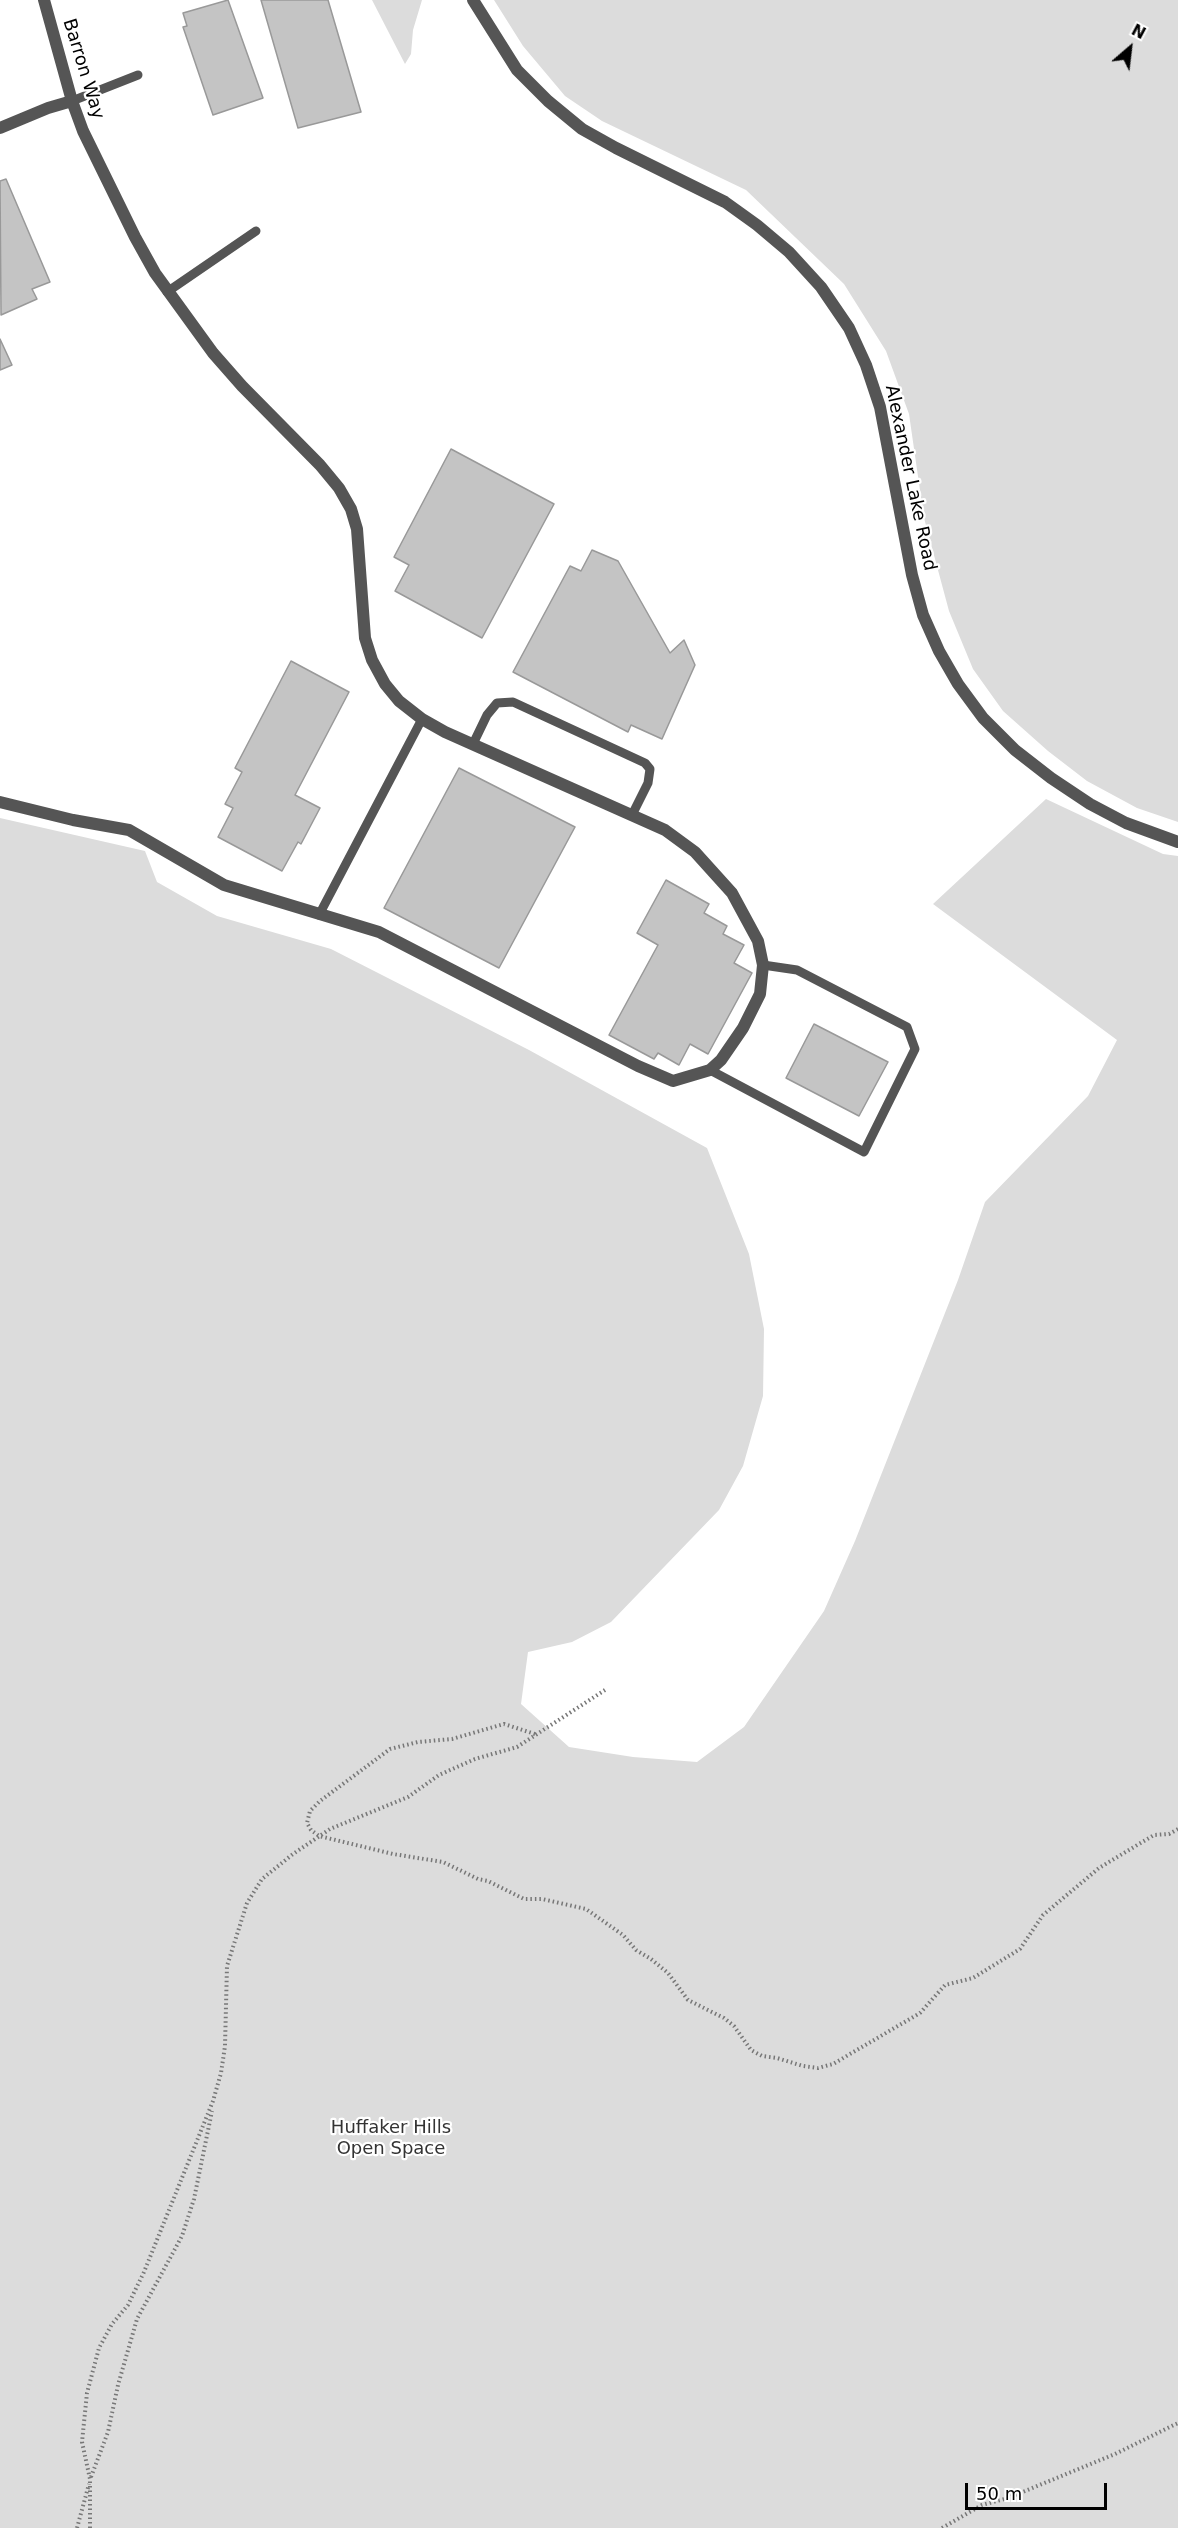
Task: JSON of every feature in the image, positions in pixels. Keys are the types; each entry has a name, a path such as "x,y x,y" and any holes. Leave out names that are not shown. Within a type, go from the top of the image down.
{"street":[{"name":"Barron Way","path":"44,0 72,101 90,147 135,237 167,292 242,386 320,465 339,488 351,509 357,529 364,638 372,660 385,684 399,701 422,719 665,830 695,852 732,893 758,941 763,965"},
{"name":"Alexander Lake Road","path":"473,0 517,70 548,101 582,129 725,202 789,252 821,287 849,328 866,365 882,418 912,575 924,615 939,651 958,684 983,718 1015,750 1050,778 1090,804 1126,823 1178,842"},
{"path":"0,128 48,108 72,101"},
{"path":"0,802 74,820 129,830 224,885 379,932 638,1066 673,1081 710,1070 721,1060 743,1029 760,994 763,965"}],"lane":[{"path":"72,101 138,75"},
{"path":"167,292 256,231"},
{"path":"473,744 487,715 497,703 513,702 645,763 650,769 648,783 632,815"},
{"path":"319,915 422,719"},
{"path":"710,1070 864,1152 915,1049 907,1027 797,970 763,965"}],"path":[{"path":"77,2528 90,2479 108,2432 118,2385 137,2319 182,2236 194,2199 225,2046 227,1966 247,1903 262,1879 330,1829 408,1797 439,1775 475,1759 517,1747 605,1690"},
{"path":"535,1734 504,1724 452,1739 390,1749 340,1785 310,1811 307,1823 311,1830 319,1836 393,1854 443,1862 524,1899 542,1899 586,1909 623,1935 636,1950 668,1973 688,2000 724,2018 734,2026 751,2050 762,2056 818,2068 833,2064 853,2054 920,2013 945,1985 973,1978 1020,1949 1043,1916 1099,1868 1154,1835 1169,1834 1178,1829"},
{"path":"90,2528 90,2479 82,2442 87,2393 99,2348 112,2324 128,2305 144,2272 213,2101"},
{"path":"942,2528 982,2505 1008,2498 1115,2454 1178,2423"}],"green space":[{"path":"372,0 422,0 413,30 411,54 405,64"},
{"path":"494,0 1178,0 1178,822 1137,808 1087,781 1048,751 1003,711 973,669 949,611 924,518 909,414 886,351 844,284 746,190 602,121 565,96 523,46"},
{"name":"Huffaker Hills Open Space","path":"1046,799 1163,854 1178,856 1178,2528 0,2528 0,818 145,851 157,882 217,916 331,949 529,1050 707,1148 749,1254 764,1329 763,1396 743,1466 719,1510 611,1622 572,1642 528,1652 521,1704 569,1747 633,1757 697,1762 744,1727 824,1611 855,1541 958,1280 985,1202 1088,1096 1117,1040 933,904"}],"building":[{"path":"228,0 263,98 213,115 183,27 187,26 183,13"},
{"path":"261,0 328,0 361,112 298,128"},
{"path":"6,179 50,282 32,289 37,299 1,315 0,181"},
{"path":"0,339 12,365 0,370"},
{"path":"451,449 554,504 482,638 395,591 409,565 394,557"},
{"path":"592,550 618,561 670,653 684,640 695,665 662,739 631,725 628,732 513,672 570,566 581,571"},
{"path":"291,661 349,692 295,795 320,808 301,844 298,842 282,871 218,837 233,808 225,804 242,772 235,768"},
{"path":"459,768 575,827 499,968 384,908"},
{"path":"666,880 709,904 704,913 727,926 723,934 744,945 734,963 752,973 708,1054 690,1044 679,1065 658,1053 654,1059 609,1035 658,945 637,933"},
{"path":"814,1024 888,1062 859,1116 786,1078"}]}
